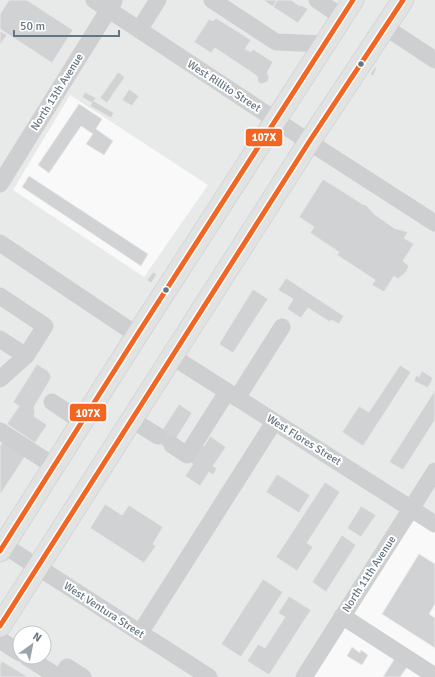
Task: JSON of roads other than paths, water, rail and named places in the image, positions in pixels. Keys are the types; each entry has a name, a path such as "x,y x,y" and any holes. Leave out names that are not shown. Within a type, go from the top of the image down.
{"main road":[{"path":"385,27 383,9 386,0"},
{"path":"0,626 309,142 403,0"},
{"path":"1,547 347,8"}],"street":[{"name":"West Rillito Street","path":"94,0 111,5 139,30 435,223"},
{"path":"212,0 276,42 324,44"},
{"path":"317,0 347,8"},
{"path":"139,30 150,3"},
{"name":"North 13th Avenue","path":"0,184 111,5"},
{"path":"385,27 435,60"},
{"path":"0,243 137,335"},
{"path":"0,296 45,326 26,356 3,372"},
{"path":"132,420 187,454 282,327"},
{"path":"0,339 26,356"},
{"name":"West Flores Street","path":"172,357 435,524"},
{"path":"52,402 82,422"},
{"path":"140,633 274,422"},
{"path":"0,431 54,466"},
{"name":"North 11th Avenue","path":"304,677 435,471"},
{"name":"West Ventura Street","path":"1,547 38,568 209,677"},
{"path":"342,616 435,676"},
{"path":"0,640 12,648"},
{"path":"39,665 58,677"},
{"path":"61,677 68,667 83,677"}]}
